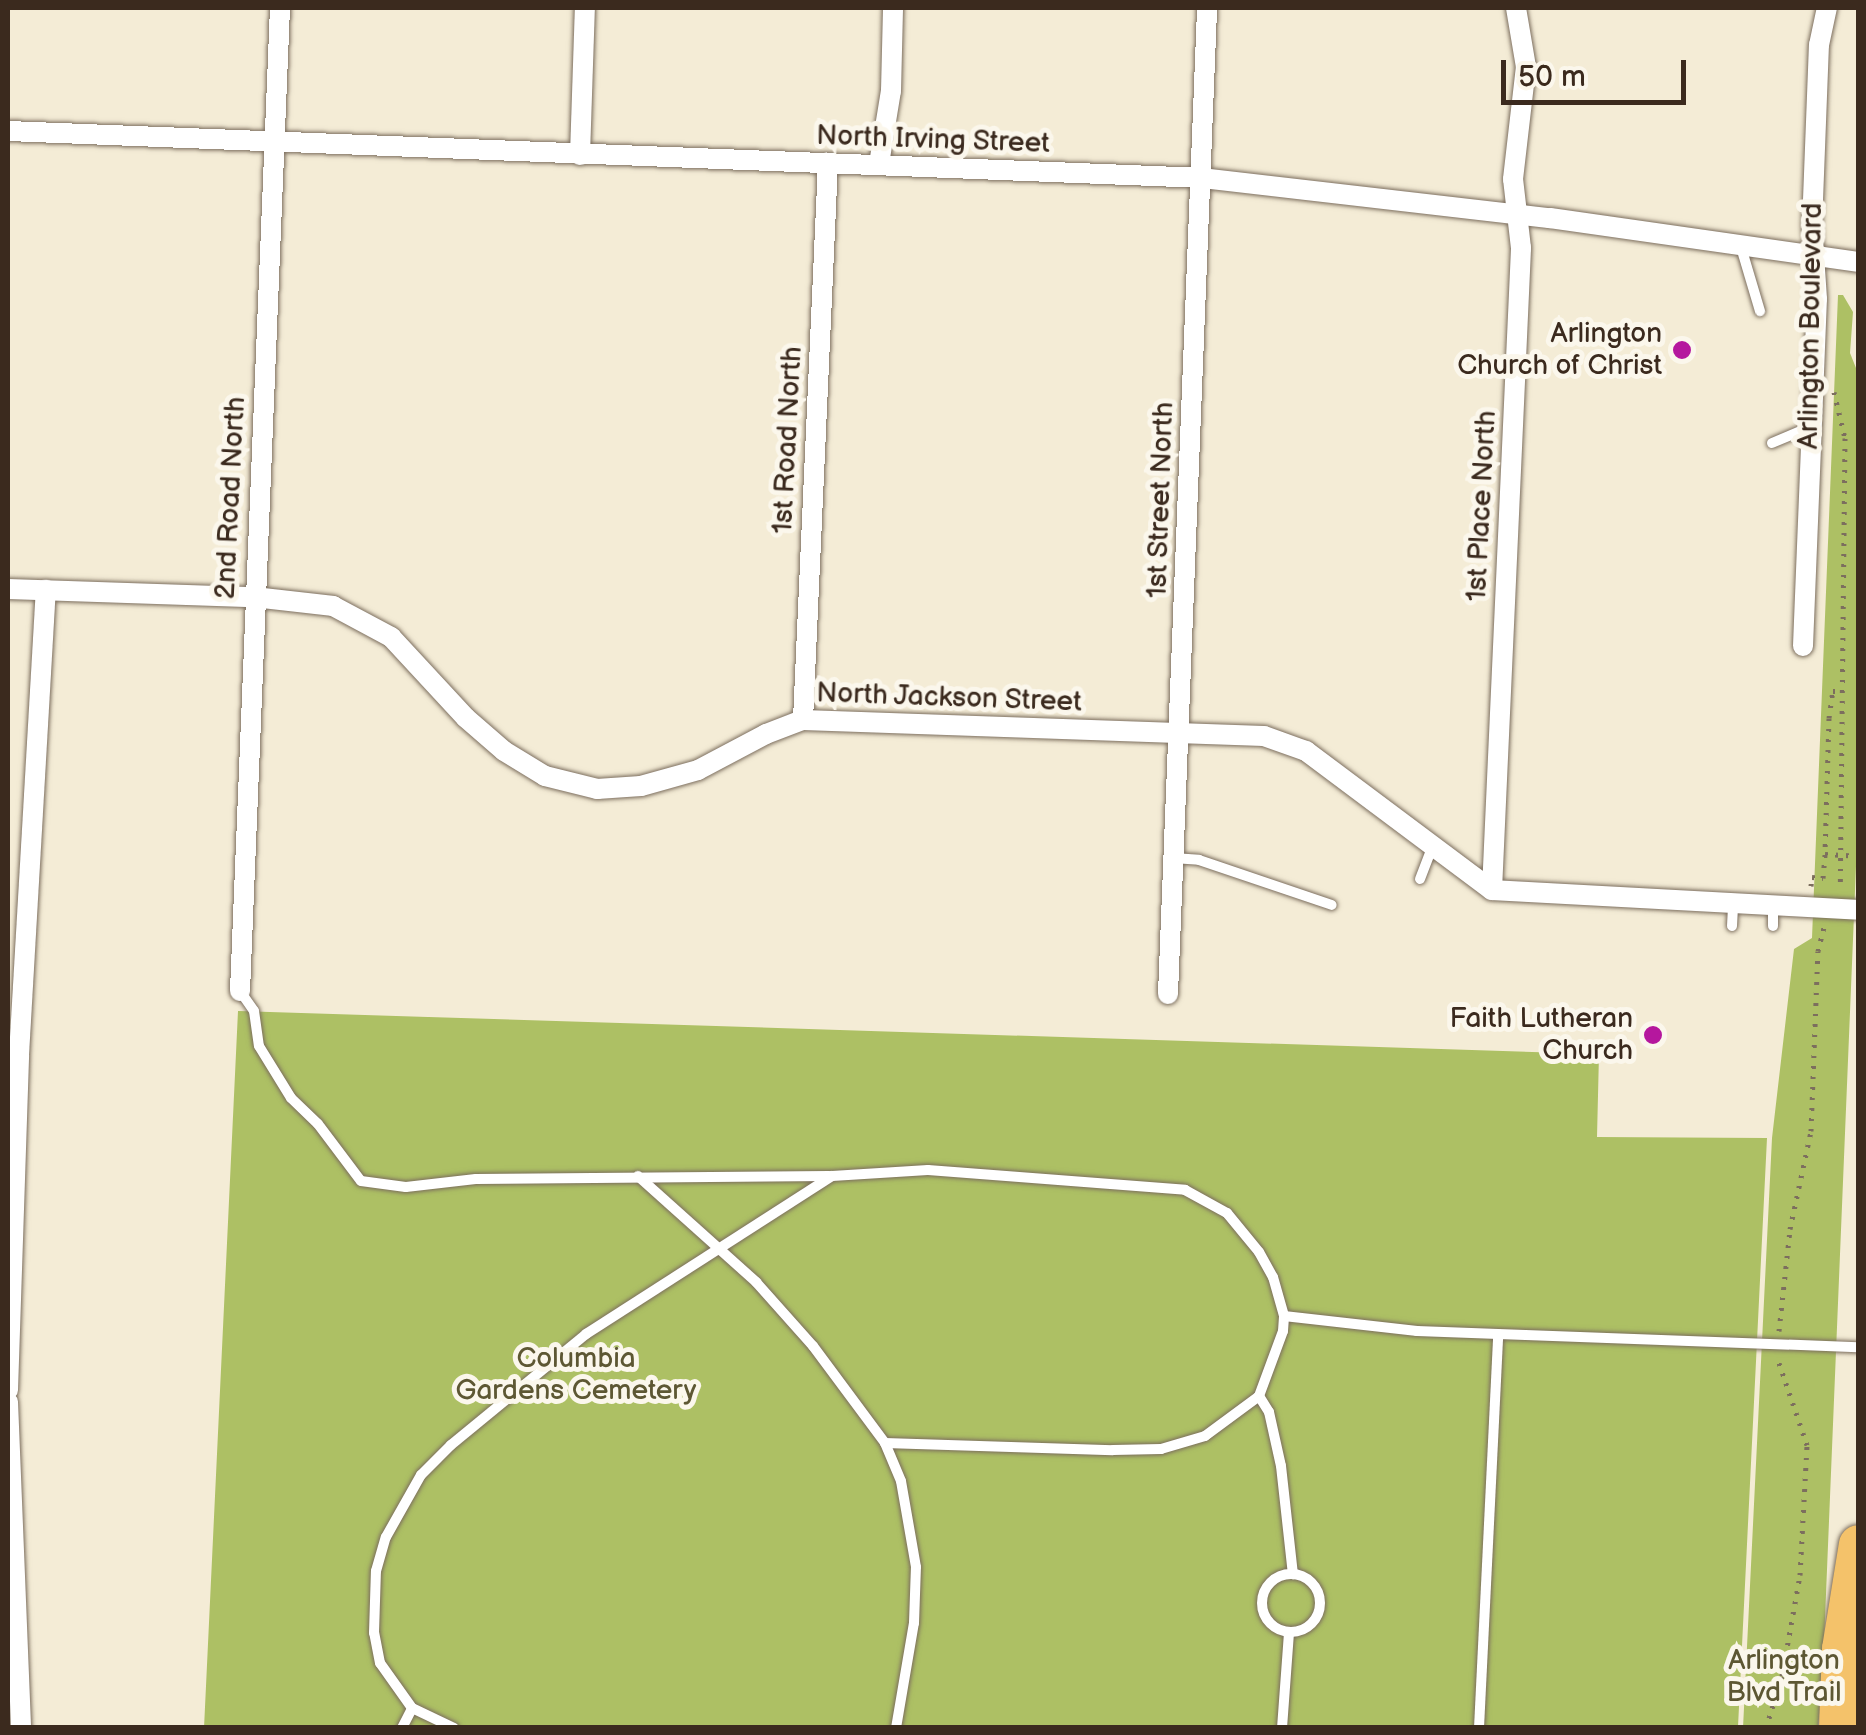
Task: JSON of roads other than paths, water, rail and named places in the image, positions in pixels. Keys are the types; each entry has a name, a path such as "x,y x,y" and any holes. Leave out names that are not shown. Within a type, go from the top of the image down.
{"highway":[{"path":"1838,1728 1841,1650 1858,1544"}],"street":[{"name":"2nd Road North","path":"240,992 280,8"},
{"path":"580,155 585,8"},
{"path":"879,164 891,90 893,8"},
{"name":"1st Street North","path":"1168,994 1206,8"},
{"name":"1st Place North","path":"1492,890 1519,215 1513,179 1526,67 1516,8"},
{"name":"Arlington Boulevard","path":"1803,646 1819,45 1827,8"},
{"name":"North Irving Street","path":"8,131 1202,178 1519,215 1854,262"},
{"name":"1st Road North","path":"802,720 828,163"},
{"name":"North Jackson Street","path":"8,590 254,597 333,606 366,620 390,637 466,718 504,751 546,776 598,789 641,786 698,770 802,720 1264,736 1306,751 1492,890"},
{"path":"8,1390 13,1054 46,590"},
{"path":"1492,890 1733,915 1858,910"},
{"path":"8,1402 21,1728"}],"lane":[{"path":"1741,248 1760,311"},
{"path":"1772,443 1810,427"},
{"path":"1420,879 1433,846"},
{"path":"1174,858 1199,860 1332,905"},
{"path":"240,992 254,1011 259,1046 291,1098 318,1124 361,1181 406,1187 476,1179 832,1176 928,1170 1185,1190 1227,1213 1259,1252 1273,1277 1284,1316 1259,1396 1205,1436 1162,1449 885,1444"},
{"path":"638,1176 715,1250 756,1282 813,1346 885,1444 902,1481 916,1567 914,1623 896,1728"},
{"path":"454,1728 412,1708 380,1664 372,1600 386,1536 421,1476 451,1445 586,1334 832,1176"},
{"path":"1284,1316 1498,1334 1858,1347"},
{"path":"1479,1728 1498,1334"},
{"path":"1259,1396 1269,1412 1281,1466 1293,1574"},
{"path":"1293,1574 1310,1581 1320,1605 1314,1622 1289,1632 1271,1624 1262,1606 1267,1587 1293,1574"},
{"path":"1282,1728 1289,1632"},
{"path":"402,1728 412,1708"}],"place":[{"name":"Arlington Church of Christ","path":"1682,350"},
{"name":"Faith Lutheran Church","path":"1653,1035"}],"park label":[{"name":"Columbia Gardens Cemetery","path":"576,1375"},
{"name":"Arlington Blvd Trail","path":"1784,1677"}]}
